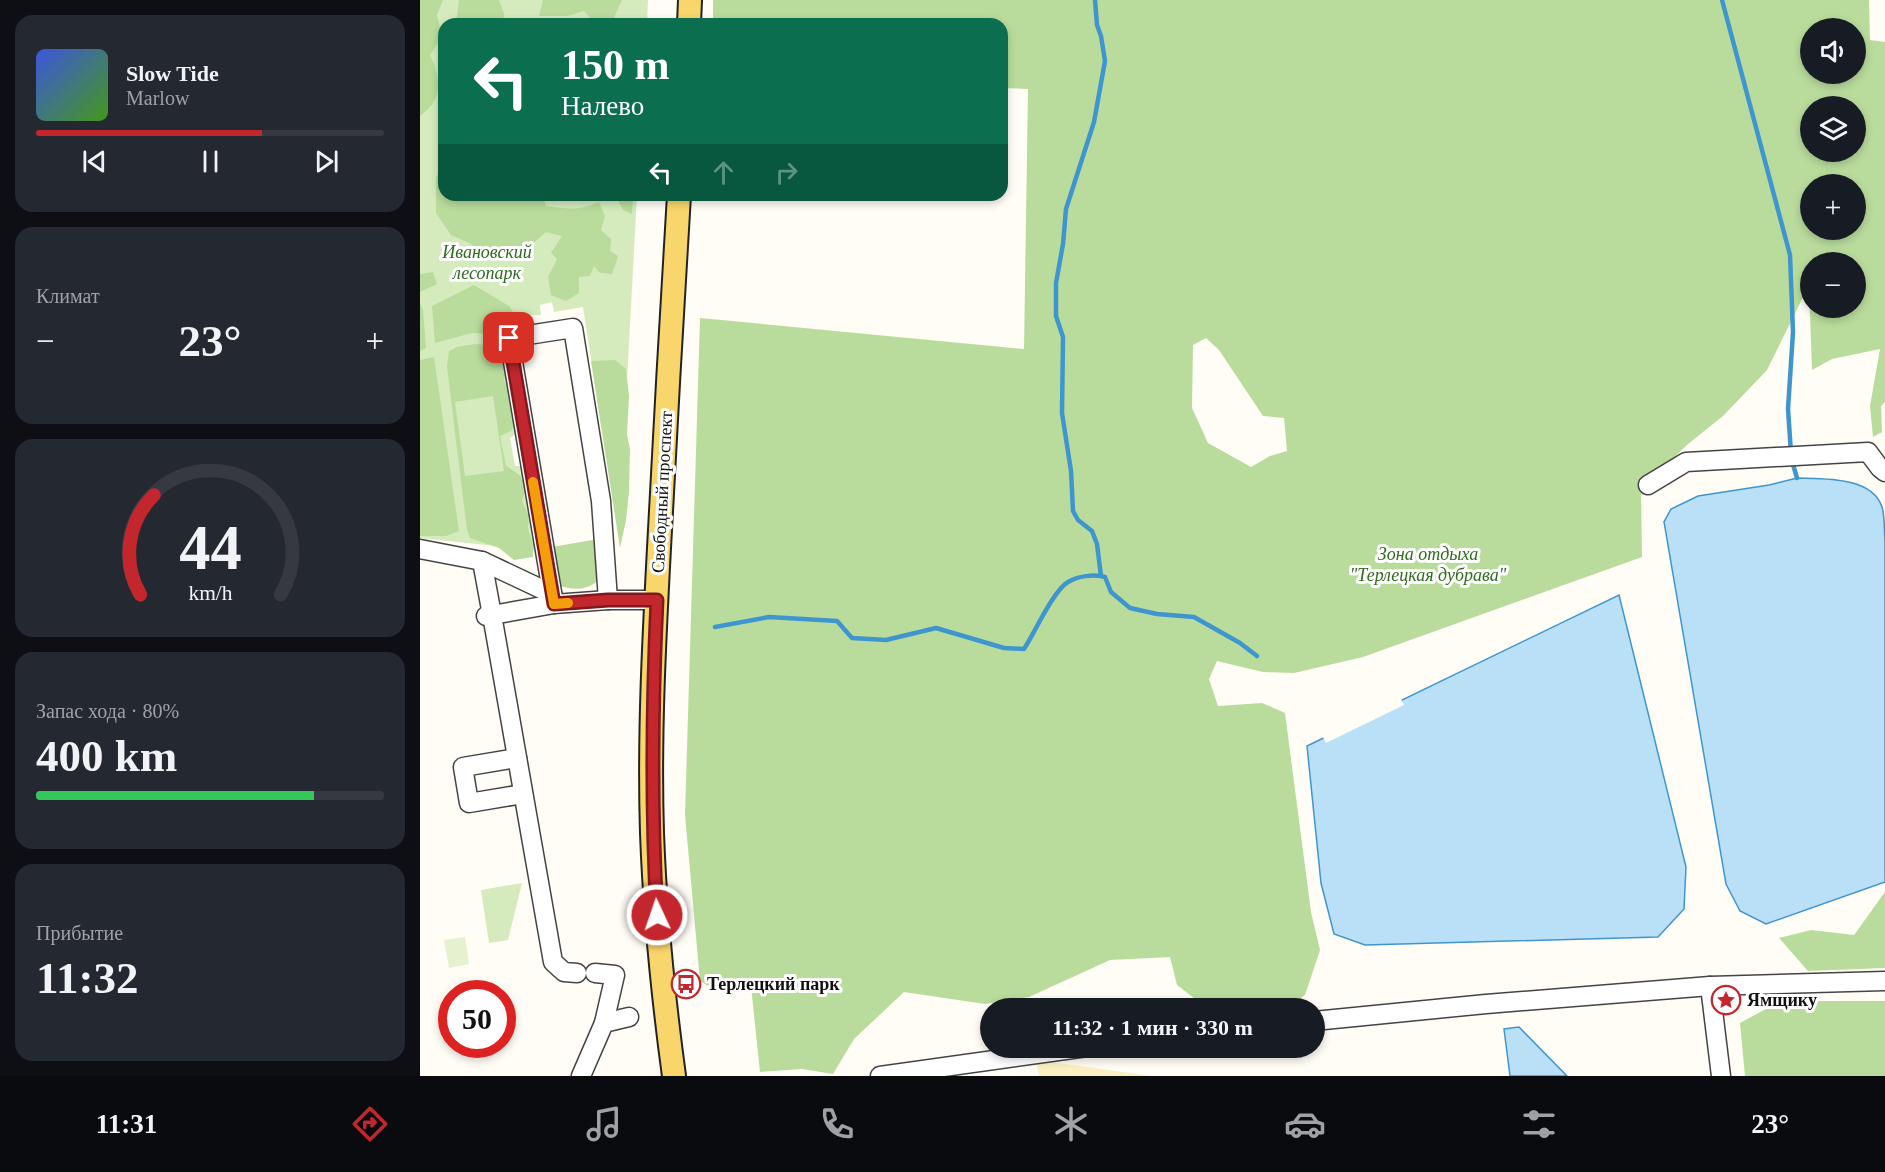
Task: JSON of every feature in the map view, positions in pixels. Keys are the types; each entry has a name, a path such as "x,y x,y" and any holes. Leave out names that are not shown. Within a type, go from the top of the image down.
{"main road":[{"path":"689,18 690,0"},
{"name":"Свободный проспект","path":"674,1076 663,986 652,831 652,715 679,201"}],"lane":[{"path":"553,599 509,338 573,327 601,501 608,600"},
{"path":"1648,485 1686,462 1779,456 1868,452 1885,472"},
{"path":"420,549 482,561 553,599"},
{"path":"482,561 489,615 553,962 564,972 615,975 604,1023 581,1076"},
{"path":"489,615 553,599 657,600"},
{"path":"517,758 463,767 469,803 523,794"},
{"path":"1325,1020 1710,986 1885,981"},
{"path":"1710,986 1721,1076"},
{"path":"604,1023 629,1017"},
{"path":"880,1076 1008,1058"}],"green space":[{"name":"Ивановский лесопарк","path":"420,0 648,0 647,18 438,18 438,201 637,201 623,455 606,457 583,307 554,312 552,302 540,305 541,315 530,315 520,337 525,429 510,438 515,466 531,466 539,549 420,538"},
{"path":"420,0 443,0 437,15 438,43 430,55 438,80 437,96 420,116"},
{"path":"459,0 499,0 504,13 504,18 457,18"},
{"path":"543,0 622,0 614,18 590,18 584,11 568,16 539,16"},
{"name":"Зона отдыха \"Терлецкая дубрава\"","path":"713,0 1869,0 1870,40 1885,42 1885,402 1881,406 1882,432 1873,437 1870,406 1880,349 1832,359 1812,370 1810,318 1866,318 1866,252 1800,252 1800,303 1767,370 1723,416 1688,444 1641,489 1642,557 1363,657 1294,673 1263,672 1217,661 1209,679 1218,706 1262,703 1285,713 1311,912 1320,950 1305,995 1301,998 1194,998 1177,985 1170,957 1110,960 1023,998 980,998 980,1003 904,992 854,1039 833,1074 802,1069 760,1072 751,986 716,991 700,981 685,815 700,318 1024,349 1028,89 1008,88 1008,18 713,18","holes":["1206,338 1219,350 1263,416 1284,418 1287,451 1270,456 1251,467 1208,443 1192,408 1193,345"]},
{"path":"438,174 438,201 544,201 546,206 567,208 585,207 599,202 605,216 601,230 611,239 610,251 618,256 612,274 600,273 594,266 590,276 579,277 579,293 566,301 551,295 548,277 557,259 551,253 562,236 546,232 526,250 490,258 469,243 451,235 436,213"},
{"path":"618,201 633,201 632,214 623,210"},
{"path":"433,272 437,284 420,292 420,274"},
{"path":"474,285 509,306 519,321 513,335 472,333 435,343 432,306"},
{"path":"420,303 423,310 426,348 420,351"},
{"path":"474,344 490,345 503,354 507,368 504,380 509,390 515,424 511,431 500,436 506,466 523,480 525,488 522,501 529,516 528,529 533,544 533,557 514,560 499,548 470,538 467,530 447,367 449,351","holes":["493,396 504,471 465,476 455,402"]},
{"path":"434,357 459,531 446,536 420,536 420,360"},
{"path":"615,360 626,369 629,396 627,435 630,449 629,492 620,548 591,361"},
{"path":"598,539 602,577 592,585 581,588 557,585 552,547"},
{"path":"522,883 508,940 489,943 481,890"},
{"path":"1885,892 1885,968 1808,971 1779,938 1811,930 1854,935"},
{"path":"465,937 469,964 449,968 444,940"},
{"path":"1800,1001 1885,1001 1885,1076 1745,1076 1740,1023 1773,1005"}],"sand":[{"path":"1036,1060 1152,1076 1039,1076"}],"water":[{"path":"1797,478 1832,479 1857,484 1877,497 1883,511 1885,540 1885,882 1766,924 1740,911 1726,884 1664,522 1671,509 1698,496 1769,485"},
{"path":"1619,595 1686,867 1684,909 1658,937 1365,945 1334,934 1321,883 1307,746"},
{"path":"1519,1027 1567,1076 1510,1076 1504,1029"}],"pier":[{"path":"1400,697 1404,705 1326,743 1322,735"}],"waterway":[{"path":"1095,0 1097,25 1105,61 1094,122 1066,209 1056,283 1056,316 1063,337 1062,413 1071,471 1073,511 1078,520 1092,531 1097,544 1101,576"},
{"path":"1722,0 1790,255 1793,332 1788,409 1791,453"},
{"path":"1792,461 1797,478"},
{"path":"715,627 769,617 837,621 852,638 886,640 936,628 1004,648 1024,649 1050,603 1062,587 1076,578 1096,576 1105,577 1111,592 1130,608 1157,614 1194,617 1240,643 1257,656"}],"slow traffic":[{"path":"533,482 554,604 568,603"}],"place":[{"name":"Терлецкий парк","path":"686,984"},
{"name":"Ямщику","path":"1726,1000"}],"route":[{"path":"509,338 554,604 608,600 657,600 652,715 652,831 657,915"}]}
